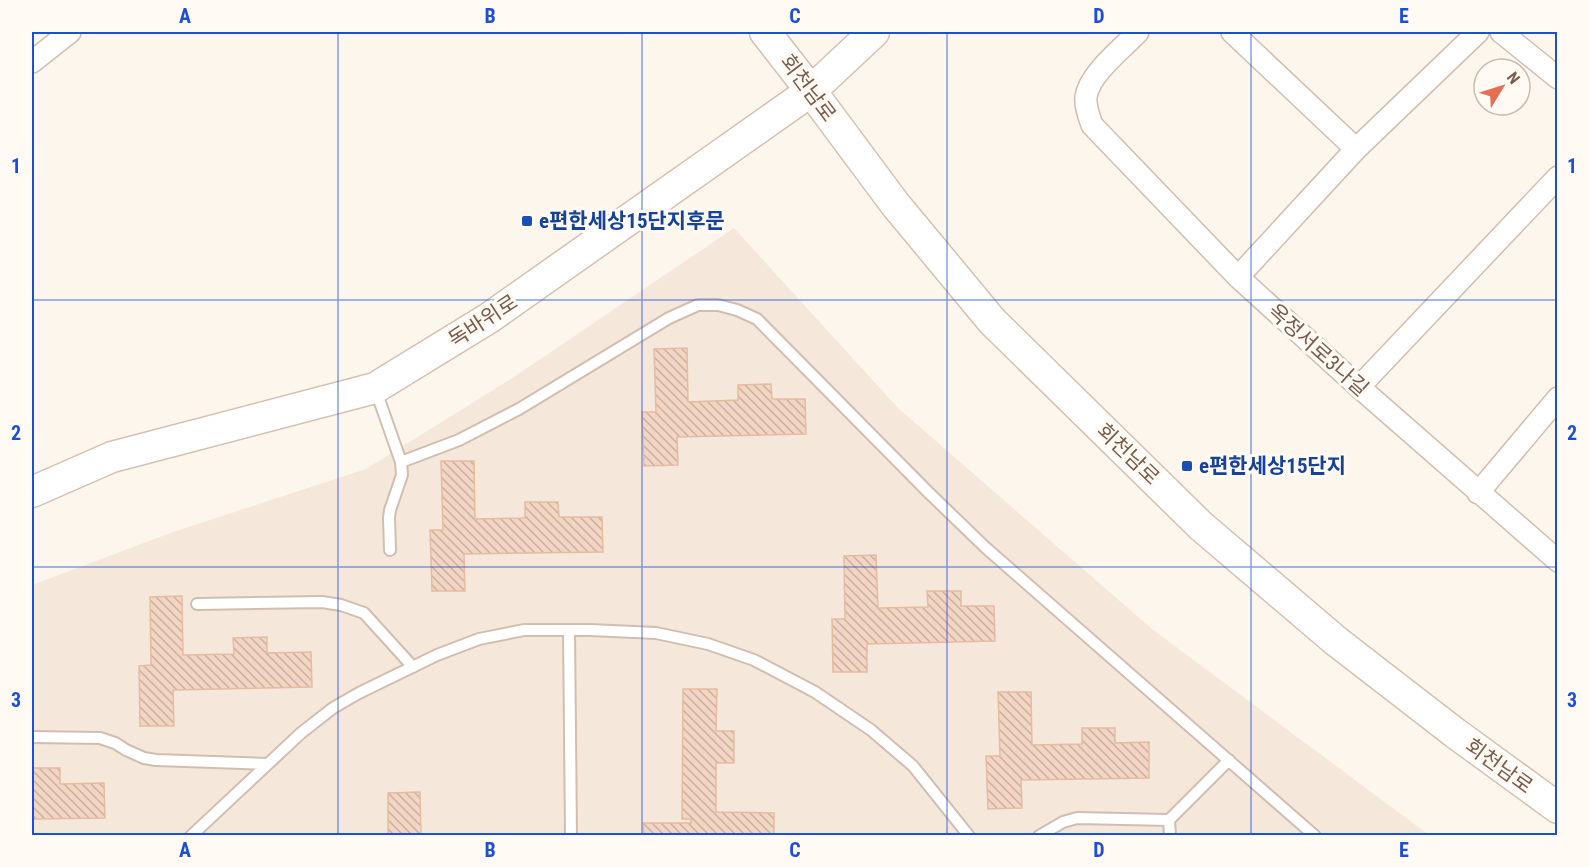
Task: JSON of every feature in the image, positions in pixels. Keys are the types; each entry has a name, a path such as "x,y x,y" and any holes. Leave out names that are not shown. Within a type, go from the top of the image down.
{"main road":[{"name":"회천남로","path":"765,32 896,204 992,321 1201,526 1336,641 1557,808"},
{"name":"독바위로","path":"32,492 112,458 375,388 489,318 812,91 874,32"}],"street":[{"path":"32,62 70,32"},
{"name":"옥정서로3나길","path":"1138,32 1101,70 1091,84 1086,96 1087,110 1092,125 1238,276 1359,387 1557,561"},
{"path":"1233,32 1356,149"},
{"path":"1238,276 1356,149 1478,32"},
{"path":"1501,32 1557,78"},
{"path":"1359,387 1557,177"},
{"path":"1478,493 1557,398"}],"lane":[{"path":"401,462 459,440 519,409 669,318 698,305 718,305 737,310 757,319 986,548 1315,836"},
{"path":"375,388 401,462 402,476 390,510 390,550"},
{"path":"197,604 322,602 341,605 364,614 413,667"},
{"path":"191,836 301,733 333,708 359,693 437,655 479,639 524,630 569,630 656,633 708,644 754,660 815,692 871,730 913,766 969,836"},
{"path":"569,630 571,836"},
{"path":"32,737 100,738 144,758 156,760 268,764"},
{"path":"1038,836 1063,822 1077,818 1169,820 1229,760"},
{"path":"1169,820 1170,836"}],"shaded area":[{"path":"734,228 898,408 1152,629 1429,835 32,836 32,585 173,532 366,469 511,379"}],"building":[{"path":"687,348 688,402 738,400 738,385 771,384 772,399 805,399 806,434 677,437 678,465 644,466 642,412 656,412 654,349"},
{"path":"441,461 474,461 475,519 525,518 525,502 558,502 559,517 602,517 603,552 464,554 465,591 432,591 430,530 443,530"},
{"path":"876,555 878,608 928,607 927,591 961,591 961,606 994,606 995,641 867,644 867,672 833,672 832,619 845,619 844,556"},
{"path":"182,596 183,655 234,654 233,638 267,637 267,653 311,652 312,687 173,690 174,726 140,726 139,666 151,665 150,597"},
{"path":"683,689 717,689 716,731 734,731 734,763 716,763 716,812 774,813 774,836 644,836 643,823 691,823 691,819 682,819"},
{"path":"998,692 1031,692 1032,745 1082,744 1082,728 1115,728 1115,743 1149,742 1149,778 1021,780 1022,808 988,809 986,756 1000,756"},
{"path":"32,768 60,768 60,784 104,783 105,818 32,819"},
{"path":"420,792 421,836 388,836 388,793"}],"place":[{"name":"e편한세상15단지후문","path":"527,221"},
{"name":"e편한세상15단지","path":"1187,466"}]}
